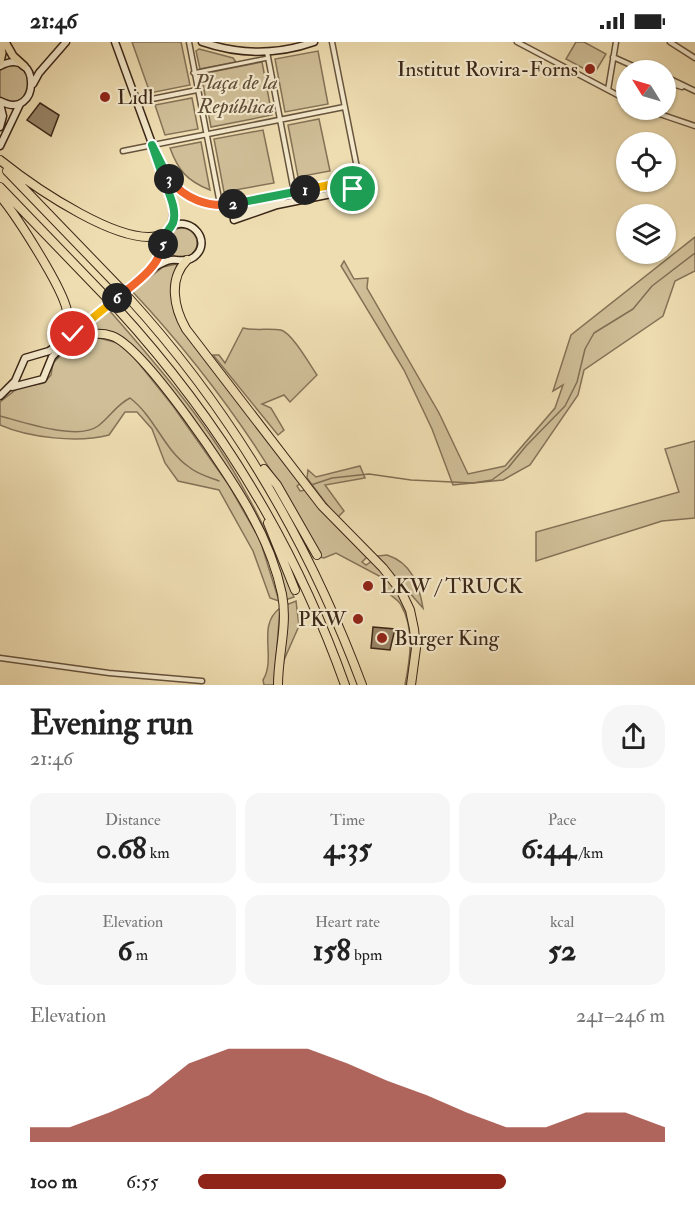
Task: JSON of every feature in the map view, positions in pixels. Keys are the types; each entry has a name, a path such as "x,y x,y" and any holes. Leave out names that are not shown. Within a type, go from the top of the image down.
{"highway":[{"path":"5,42 13,56 25,67"},
{"path":"0,43 2,53 0,64"},
{"path":"0,162 56,201 99,222 143,237 156,237 166,233"},
{"path":"0,162 128,297 187,365 242,442 277,485 317,555"},
{"path":"0,187 116,307 191,397 257,496 308,592 345,685"},
{"path":"0,196 12,210 64,300 68,321 62,344"},
{"path":"187,260 180,269 175,285 177,307 182,322 312,493 342,528 396,583 410,610 416,648 411,685"},
{"path":"62,344 84,336 103,334 120,340 138,355 183,413 239,492 266,545 283,603 285,623 279,685"},
{"path":"242,442 273,492 311,563 362,685"},
{"path":"257,496 295,590"}],"main road":[{"path":"0,146 15,110 29,95 32,85 66,42"},
{"path":"11,387 44,379 52,357 62,344 149,270 159,258 166,233 172,226 173,208 115,42"},
{"path":"202,42 232,50 267,55 314,42"},
{"path":"0,64 12,63 35,69 49,64"},
{"path":"25,67 31,75 32,85"},
{"path":"0,127 3,112 0,103 12,105 22,101"},
{"path":"152,145 176,188 193,199 220,205 356,179"},
{"path":"356,179 348,184 285,197 233,218 277,205 361,188"},
{"path":"149,270 166,261 187,260 196,255 201,244 198,232 187,224 173,208"},
{"path":"172,226 187,224"},
{"path":"164,245 166,251 175,260"},
{"path":"0,396 11,387 25,358 49,351 62,344"},
{"path":"37,355 44,359 48,367"},
{"path":"21,366 26,379 35,382"}],"street":[{"path":"189,42 220,205"},
{"path":"332,42 356,179 361,188"},
{"path":"517,42 616,94"},
{"path":"608,90 616,42"},
{"path":"670,42 695,58"},
{"path":"194,73 267,55 294,192"},
{"path":"613,57 620,60"},
{"path":"676,82 695,91"},
{"path":"676,84 686,87"},
{"path":"137,102 197,90"},
{"path":"123,151 344,107"},
{"path":"676,120 695,126"},
{"path":"0,658 109,673 202,681"}],"green space":[{"path":"132,42 181,42 190,85 150,93"},
{"path":"576,42 584,42 606,54 594,74 566,59"},
{"path":"199,49 233,58 236,62 200,69 196,51"},
{"path":"318,51 328,104 285,112 275,59"},
{"name":"Plaça de la República","path":"262,62 272,115 211,127 201,74"},
{"path":"4,64 24,66 32,85 19,103 0,101 0,66"},
{"path":"192,98 198,129 165,135 155,105"},
{"path":"319,119 330,171 298,177 288,125"},
{"name":"Plaça de la República","path":"263,130 274,183 224,192 214,139"},
{"path":"201,142 210,190 195,183 184,174 176,163 170,148"},
{"path":"182,228 193,232 197,243 193,254 182,258 171,254 167,243 171,232"},
{"path":"695,237 695,271 675,281 663,316 584,370 578,395 530,465 503,480 453,485 432,429 404,370 341,266 344,261 354,279 368,278 367,288 439,413 468,474 505,466 555,408 563,385 553,391 571,335 661,264 676,264 676,252"},
{"path":"177,264 171,292 186,335 301,483 297,486 300,491 306,490 367,557 362,562 366,565 372,561 402,596 410,620 411,660 409,685 405,685 410,655 408,624 401,605 388,592 383,578 336,553 324,558 320,557 280,486 235,418 186,352 132,291 163,267"},
{"path":"109,310 165,375 232,468 272,544 294,597 285,600 265,538 162,381 138,351 112,333 81,334"},
{"path":"243,328 276,329 285,332 317,375 290,402 284,395 262,404 271,408 284,430 278,435 213,355 219,355 225,363"},
{"path":"99,338 118,343 133,356 173,406 228,484 260,540 279,601 270,598 253,551 219,490 178,481 165,463 152,429 137,412 125,412 109,435 83,439 39,436 0,425 0,402 18,388 44,383 51,375 53,363 63,353 80,342"},
{"path":"695,441 695,518 662,521 536,561 536,532 679,492 665,449"},
{"path":"360,466 365,478 325,485 344,511 337,518 307,478 308,470 316,477"},
{"path":"387,555 403,563 413,576 423,608 377,556"},
{"path":"296,601 299,626 284,660 280,685 286,605"},
{"path":"280,608 274,685 264,685 263,680 268,662 269,624 273,615"}],"building":[{"path":"40,103 59,115 51,136 27,120"},
{"name":"Burger King","path":"373,627 395,629 390,650 371,648"}],"waterway":[{"path":"311,485 332,478 369,474 411,480 473,483 492,480 508,468 565,406 577,382 585,349 594,333 633,309 652,286 695,253"},
{"path":"0,416 50,429 77,432 98,426 130,398 146,414 180,460 196,472 219,481"}],"place":[{"name":"Institut Rovira-Forns","path":"590,69"},
{"name":"Lidl","path":"105,97"},
{"name":"LKW / TRUCK","path":"368,586"},
{"name":"PKW","path":"358,619"},
{"name":"Burger King","path":"382,638"}],"route":[{"path":"73,334 149,270 161,255 164,236 172,226 174,216 152,145 176,188 193,199 213,205 227,205 359,179 361,188 353,189"}]}
